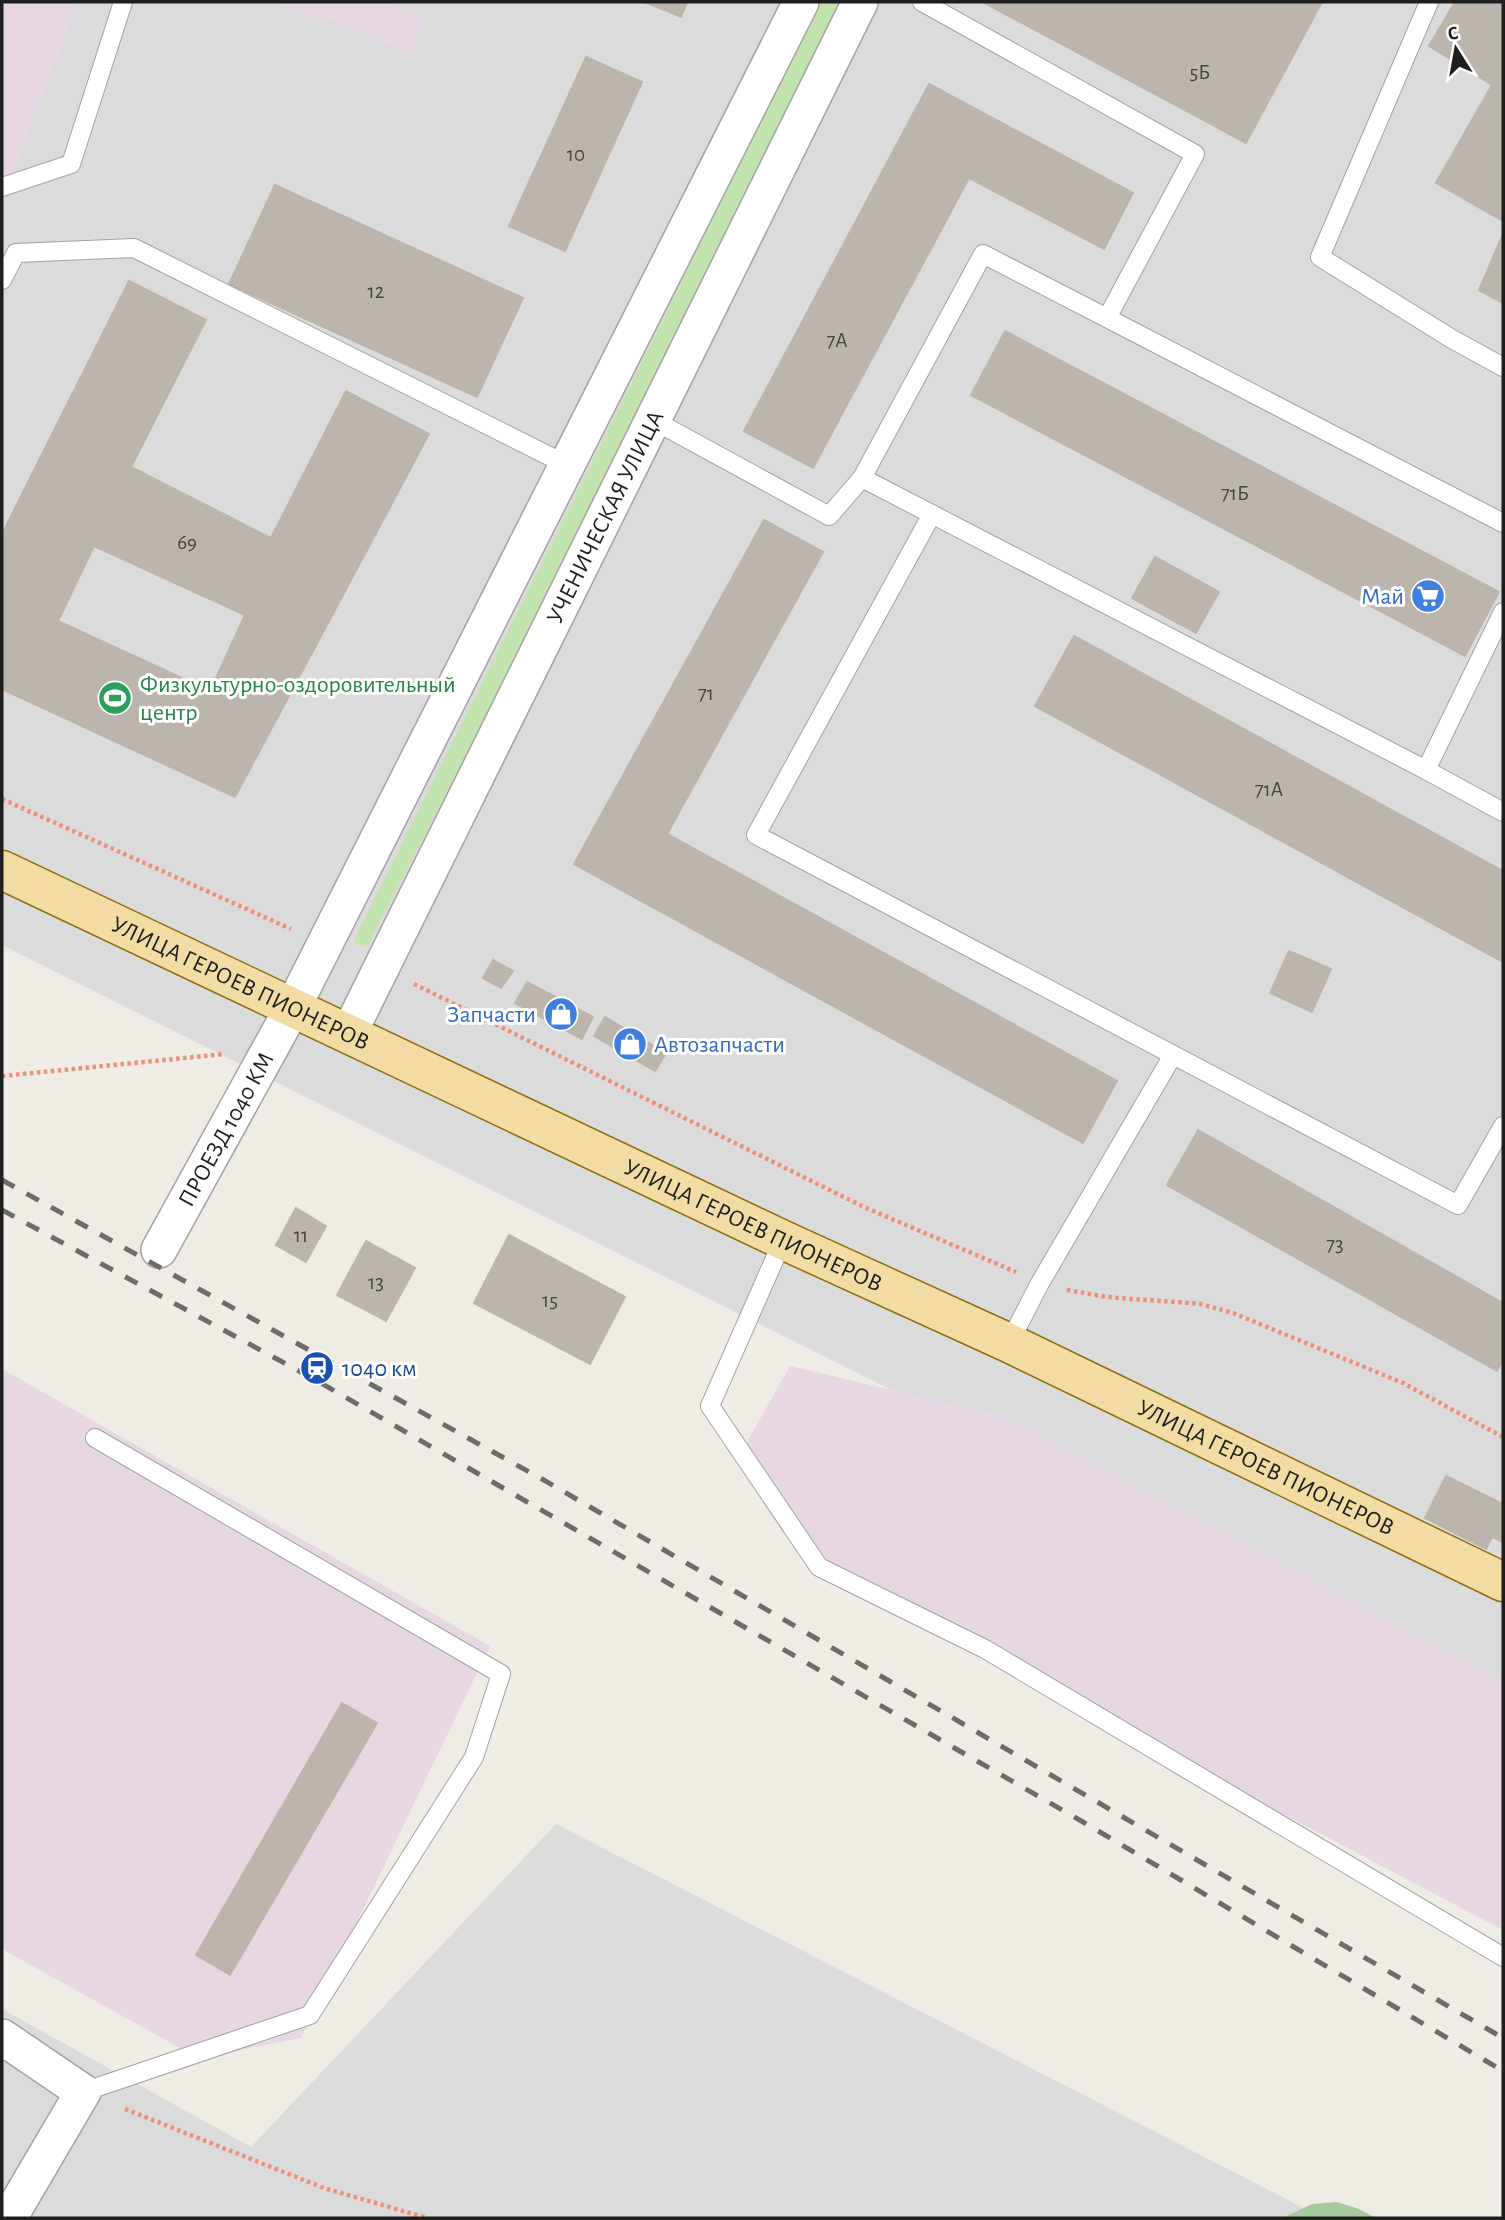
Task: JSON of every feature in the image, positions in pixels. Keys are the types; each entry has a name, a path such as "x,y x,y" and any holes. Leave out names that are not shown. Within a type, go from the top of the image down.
{"main road":[{"name":"УЛИЦА ГЕРОЕВ ПИОНЕРОВ","path":"2,870 783,1240 1009,1343 1503,1582"}],"street":[{"path":"293,1007 801,2"},
{"name":"УЧЕНИЧЕСКАЯ УЛИЦА","path":"349,1033 860,2"},
{"name":"ПРОЕЗД 1040 КМ","path":"159,1250 293,1007"},
{"path":"2,2037 83,2092 9,2218"}],"lane":[{"path":"2,187 71,164 123,2"},
{"path":"922,2 1195,154 1107,318"},
{"path":"1429,2 1320,257 1452,339 1503,367"},
{"path":"2,280 16,253 134,248 567,465"},
{"path":"653,420 830,516 862,478 983,254 1503,523"},
{"path":"862,478 1503,812"},
{"path":"932,514 756,835 1458,1205 1503,1126"},
{"path":"1426,770 1503,612"},
{"path":"1009,1343 1040,1283 1173,1055"},
{"path":"783,1240 710,1406 819,1567 985,1649 1503,1957"},
{"path":"83,2092 310,2015 474,1757 501,1674 95,1438"}],"path":[{"path":"2,799 325,944"},
{"path":"381,969 864,1208 1040,1283 1107,1297 1201,1304 1233,1313 1403,1383 1503,1437"},
{"path":"2,1076 238,1052"},
{"path":"83,2092 324,2188 427,2218"}],"shaded area":[{"path":"2,2 1503,2 1503,1696 2,945"},
{"path":"2,2 73,2 73,16 4,194 2,193"},
{"path":"277,2 387,2 422,17 424,25 410,54 328,18 325,24"},
{"path":"790,1366 1006,1417 1503,1681 1503,1930 809,1564 743,1449"},
{"path":"2,1369 490,1646 301,2038 198,2058 2,1949"},
{"path":"556,1824 1323,2218 2,2218 2,2009 251,2147"}],"green space":[{"path":"821,2 853,2 367,947 353,942"},
{"path":"1337,2202 1376,2218 1283,2218 1312,2204"}],"building":[{"path":"645,2 687,2 681,17"},
{"path":"983,2 1322,2 1246,143"},
{"path":"1455,2 1503,2 1503,221 1436,183 1492,85 1429,46"},
{"path":"586,57 642,82 565,251 509,226"},
{"path":"929,84 1133,193 1104,249 969,178 813,468 744,431"},
{"path":"275,185 523,298 477,397 229,284"},
{"path":"1503,234 1503,303 1479,290"},
{"path":"129,281 206,320 131,467 271,538 346,391 429,434 235,797 2,689 2,534","holes":["94,546 245,615 210,691 58,621"]},
{"path":"1005,331 1499,592 1465,656 971,395"},
{"path":"764,520 823,552 667,834 1117,1081 1083,1143 574,864"},
{"path":"1155,557 1219,592 1196,633 1132,598"},
{"path":"1074,636 1503,871 1503,962 1035,706"},
{"path":"1289,951 1331,969 1312,1012 1270,993"},
{"path":"493,960 513,971 501,988 483,978"},
{"path":"527,982 593,1017 582,1039 515,1003"},
{"name":"Автозапчасти","path":"605,1017 666,1053 655,1071 594,1036"},
{"path":"1198,1130 1503,1303 1503,1360 1497,1371 1167,1185"},
{"path":"296,1208 326,1226 306,1262 276,1245"},
{"path":"509,1235 625,1297 590,1364 474,1303"},
{"path":"366,1241 415,1268 386,1321 337,1295"},
{"path":"1446,1476 1503,1504 1503,1542 1492,1537 1486,1549 1425,1518"},
{"path":"342,1703 377,1723 230,1975 196,1955"}],"railway":[{"path":"2,1180 542,1479 1503,2038"},
{"path":"2,1210 312,1378 1083,1822 1503,2071"}],"place":[{"name":"Май","path":"1428,596"},
{"name":"Физкультурно-оздоровительный центр","path":"115,698"},
{"name":"Запчасти","path":"561,1014"},
{"name":"Автозапчасти","path":"630,1044"},
{"name":"1040 км","path":"317,1368"}]}
